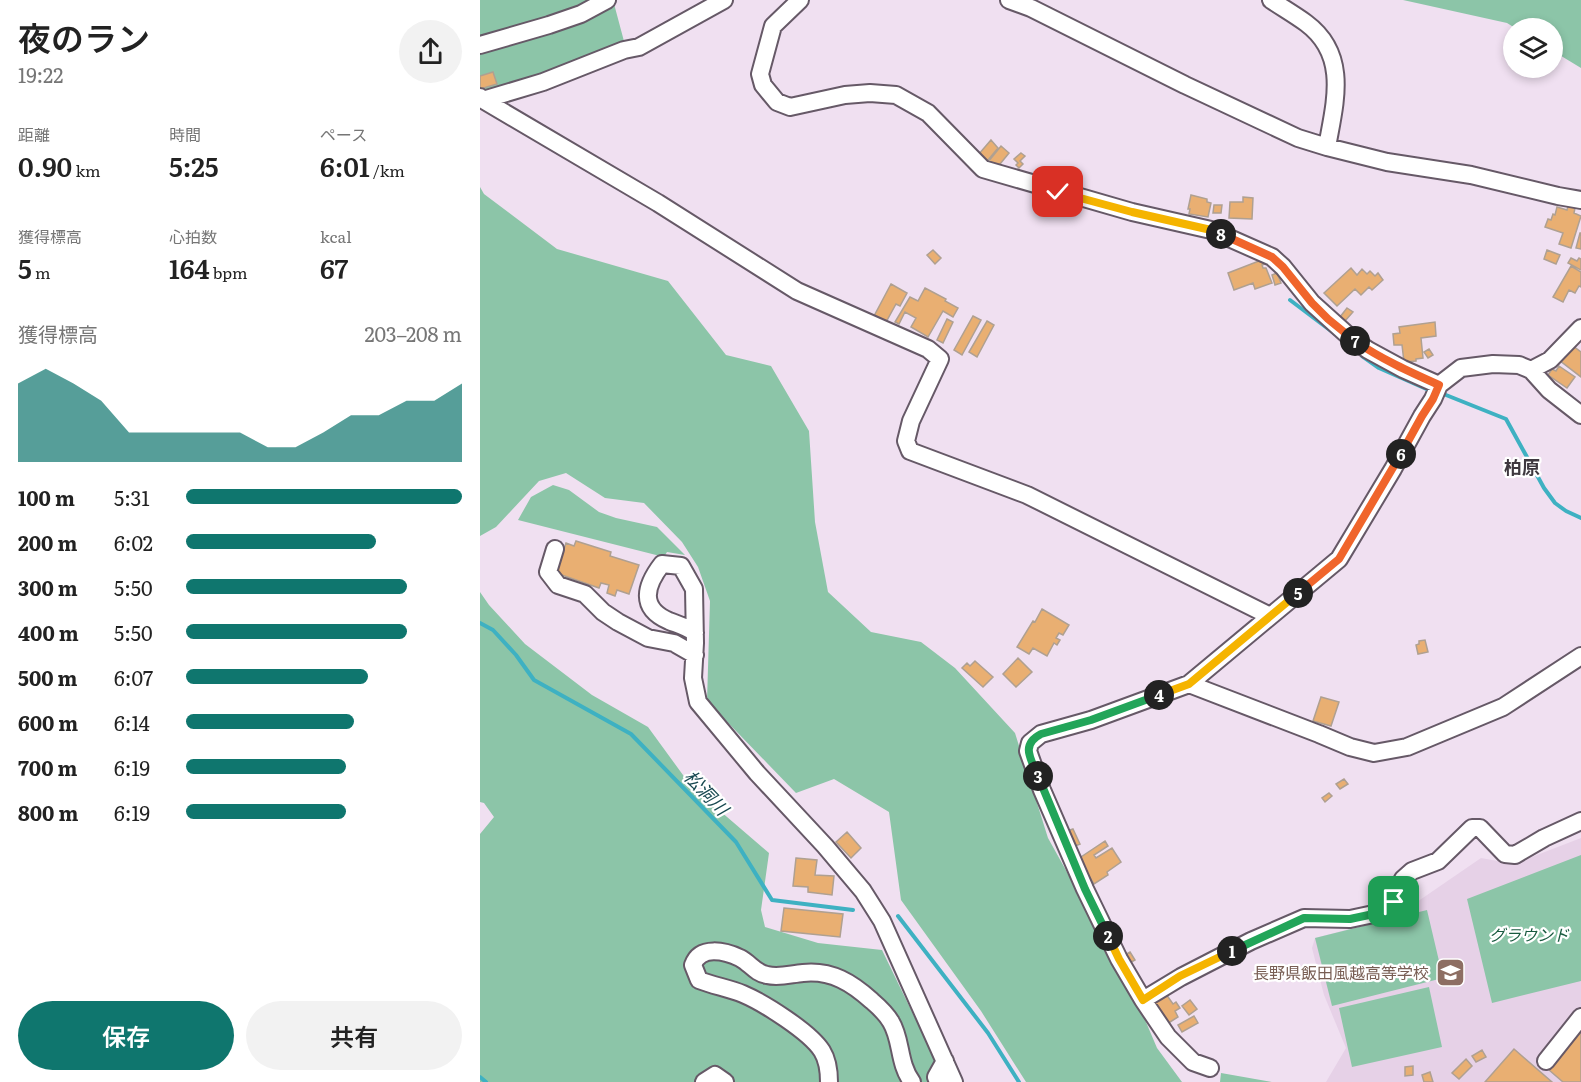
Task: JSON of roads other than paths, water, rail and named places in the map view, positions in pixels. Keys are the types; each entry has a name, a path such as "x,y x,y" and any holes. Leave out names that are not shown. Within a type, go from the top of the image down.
{"street":[{"path":"480,45 581,14 607,0"},
{"path":"481,98 543,82 624,50 639,47 724,0"},
{"path":"800,0 773,26 760,74 763,85 777,102 790,106 870,93 896,95 928,113 983,169 1132,212 1211,230 1272,257 1312,303 1352,339 1403,369 1439,385"},
{"path":"1009,0 1031,8 1174,80 1298,138 1387,162 1471,175 1581,200"},
{"path":"1271,0 1308,24 1325,41 1334,60 1337,94 1327,147"},
{"path":"481,98 668,209 797,291 928,349 940,359 910,421 906,441 910,451 1027,495 1270,616"},
{"path":"1531,370 1550,360 1581,328"},
{"path":"1210,1068 1193,1062 1168,1037 1119,959 1085,889 1042,789 1028,752 1030,743 1041,734 1091,720 1189,684 1339,559 1393,469 1439,385 1461,368 1493,364 1519,365 1531,370 1549,390 1581,415"},
{"path":"555,549 548,572 558,585 585,594 603,612 648,638 674,643 695,643 693,678 698,702 757,773 825,846 863,891 882,921 954,1082"},
{"path":"1189,684 1350,747 1374,753 1407,747 1503,706 1581,656"},
{"path":"1143,1000 1180,976 1304,918 1350,919 1390,909 1403,879 1412,871 1438,861 1472,828 1480,828 1505,854 1515,855 1544,838 1581,821"},
{"path":"829,1082 825,1057 822,1050 811,1039 767,1006 742,994 699,980 693,965 695,959 699,955 715,951 742,959 759,973 770,976 814,972 834,975 852,984 890,1021 895,1031 906,1074 912,1082"},
{"path":"1546,1061 1581,1017"},
{"path":"938,1082 936,1077 945,1062"},
{"path":"704,1082 715,1076 726,1082"}],"waterway":[{"path":"1290,300 1335,334"},
{"path":"1362,356 1379,368 1431,391"},
{"path":"1446,395 1506,419 1544,488 1555,503 1581,518"},
{"name":"松洞川","path":"480,623 493,630 516,655 534,680 631,734 736,842 772,900 853,910"},
{"name":"松洞川","path":"898,916 988,1033 1019,1082"},
{"path":"480,1077 486,1082"}],"place":[{"name":"長野県飯田風越高等学校","path":"1450,972"}],"district":[{"name":"柏原","path":"1522,466"}],"park label":[{"name":"グラウンド","path":"1529,934"}]}
